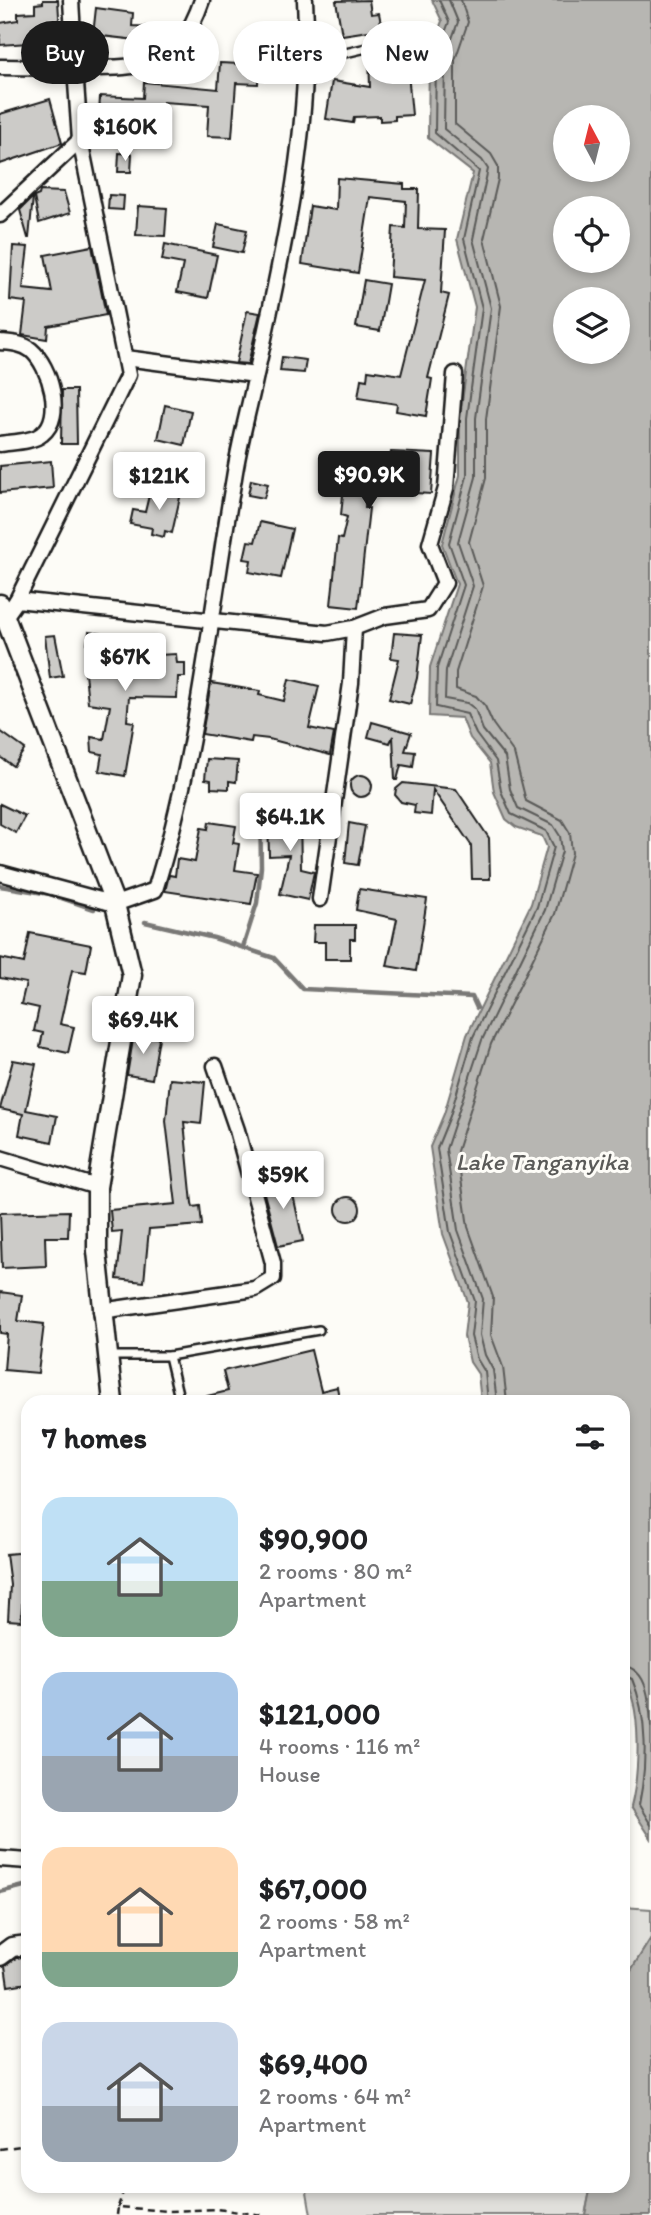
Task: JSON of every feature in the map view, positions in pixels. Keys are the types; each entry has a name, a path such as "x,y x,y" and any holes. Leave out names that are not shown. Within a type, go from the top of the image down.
{"street":[{"path":"71,0 72,21"},
{"path":"109,68 134,68 155,61 173,49 193,26 202,0"},
{"path":"305,0 306,21"},
{"path":"0,67 21,67"},
{"path":"76,84 80,141 128,376 5,611 115,904 132,975 97,1187 101,1311 112,1395"},
{"path":"0,873 115,904 155,890 174,830 212,622 234,476 289,224 305,84"},
{"path":"0,215 80,141"},
{"path":"0,342 16,343 29,348 42,365 53,389 48,429 40,436 0,444"},
{"path":"125,358 256,375"},
{"path":"5,611 212,622 327,633 354,628 385,616 428,610 445,583 430,544 446,488 455,374"},
{"path":"320,899 351,683 354,628"},
{"path":"101,1311 255,1289 273,1278 273,1263 215,1066"},
{"path":"0,1158 97,1187"},
{"path":"0,1858 21,1860"},
{"path":"0,1955 12,1947 21,1946"}],"lane":[{"path":"108,1356 169,1356 319,1331"},
{"path":"169,1356 178,1395"}],"path":[{"path":"0,2149 21,2146"},
{"path":"117,2215 123,2193"},
{"path":"118,2207 169,2211 228,2210 263,2215"}],"shaded area":[{"path":"630,1908 651,1909 651,1938 630,1972"},
{"path":"307,2193 590,2193 585,2215 311,2215"}],"water":[{"name":"Lake Tanganyika","path":"432,0 651,0 651,1838 631,1807 638,1741 630,1693 630,1395 480,1395 478,1374 470,1362 464,1336 468,1302 443,1234 430,1147 444,1114 467,1035 531,904 547,847 542,836 516,827 506,819 494,792 490,763 470,738 462,718 429,716 430,667 457,584 442,544 460,475 460,417 475,307 457,239 473,173 428,138 429,84 453,84 453,21 442,21"},
{"path":"651,1938 651,2215 585,2215 590,2193 630,2193 630,1972"}],"building":[{"path":"43,0 58,0 59,21 21,21 21,44 0,45 0,23 18,20 18,13 35,12 35,4 43,3"},
{"path":"369,0 371,14 379,13 380,21 361,21 361,32 347,34 347,21 340,21 336,1"},
{"path":"96,8 133,13 132,21 123,21 123,38 109,37 109,21 95,21"},
{"path":"220,63 233,64 233,84 236,84 232,137 207,136 209,105 163,102 161,132 117,129 117,138 98,136 100,96 143,98 144,84 218,89"},
{"path":"332,84 370,87 370,84 409,84 412,115 395,116 395,120 380,121 380,116 354,117 353,123 326,119"},
{"path":"50,99 62,143 0,164 0,114"},
{"path":"119,153 132,154 131,172 118,172"},
{"path":"337,178 404,184 404,189 419,189 418,229 445,230 441,293 449,295 428,378 432,379 426,416 396,411 397,404 358,398 361,379 367,380 368,370 401,375 425,280 390,277 393,227 405,228 406,201 370,197 358,273 302,264 310,206 336,210"},
{"path":"40,191 64,192 70,213 39,223 34,197 39,195"},
{"path":"109,195 124,196 123,210 108,209"},
{"path":"33,197 29,238 28,238 20,210"},
{"path":"138,206 167,208 165,236 136,235"},
{"path":"218,224 247,230 242,253 213,247"},
{"path":"165,244 217,255 208,298 177,292 183,264 162,260"},
{"path":"13,246 28,247 23,289 52,292 45,255 92,246 106,315 48,326 47,339 22,335 26,302 10,300"},
{"path":"364,280 388,284 380,331 356,327"},
{"path":"247,311 260,313 248,364 236,363"},
{"path":"282,357 306,360 304,373 280,371"},
{"path":"62,390 76,390 77,444 61,444"},
{"path":"165,405 191,411 184,445 158,439"},
{"path":"391,452 434,454 431,494 398,492 399,479 367,476 365,508 369,508 358,608 331,605 338,538 342,539 347,517 341,515 344,485 333,484 335,456 390,459"},
{"path":"51,461 53,488 0,493 0,466"},
{"path":"251,480 268,484 264,498 248,495"},
{"path":"151,487 181,493 172,533 165,531 164,537 151,534 152,528 130,524 133,510 145,512"},
{"path":"260,522 292,529 281,578 249,572 251,560 244,559 248,541 255,542"},
{"path":"89,632 124,637 120,657 176,654 177,663 185,663 185,677 178,677 177,698 129,697 127,721 134,722 125,776 99,771 102,754 92,752 91,737 104,739 110,706 88,703 85,673 94,672 98,647 87,645"},
{"path":"394,633 422,635 417,678 410,704 389,699 399,659 391,658"},
{"path":"55,635 63,676 50,678 45,636"},
{"path":"289,679 319,686 309,728 334,733 330,755 269,739 252,737 251,742 202,734 211,683 260,691 259,695 284,701"},
{"path":"372,722 411,733 405,751 415,752 413,767 401,765 397,780 393,736 390,743 368,737"},
{"path":"0,731 25,749 13,766 0,757"},
{"path":"207,759 238,761 236,782 229,781 229,789 211,788 211,780 205,779"},
{"path":"361,775 369,778 372,786 369,794 361,797 353,794 350,786 353,778"},
{"path":"403,783 456,789 489,838 490,879 472,879 471,845 433,790 431,815 414,813 415,805 401,802 395,795 396,789"},
{"path":"0,804 25,816 16,833 0,824"},
{"path":"300,813 301,869 314,872 308,900 280,894 289,855 269,856 268,814"},
{"path":"209,822 236,826 233,843 239,844 235,870 257,873 251,904 165,891 169,875 175,876 177,859 195,862 201,828 208,829"},
{"path":"349,823 365,826 358,865 345,863"},
{"path":"359,889 427,899 416,971 387,966 397,919 356,910"},
{"path":"314,925 355,925 355,939 350,939 350,959 325,959 325,942 313,942"},
{"path":"30,933 91,945 86,972 72,970 60,1024 74,1027 68,1053 40,1047 43,1033 34,1031 39,1008 21,1004 26,983 0,978 0,958 24,963"},
{"path":"134,1034 159,1038 152,1079 127,1075"},
{"path":"13,1060 36,1064 26,1110 57,1116 52,1142 19,1135 23,1114 0,1109"},
{"path":"170,1079 205,1082 201,1124 184,1122 192,1203 193,1207 200,1206 202,1225 149,1229 144,1282 117,1279 122,1231 112,1232 110,1210 176,1204 166,1121"},
{"path":"289,1176 303,1241 278,1246 261,1182"},
{"path":"348,1197 356,1201 360,1209 356,1217 348,1221 340,1217 336,1209 340,1201"},
{"path":"69,1211 68,1237 45,1237 46,1266 2,1268 0,1213"},
{"path":"0,1292 22,1295 18,1321 44,1324 38,1373 4,1370 7,1334 0,1333"},
{"path":"311,1350 321,1391 337,1387 339,1395 211,1395 228,1391 223,1371"},
{"path":"21,1553 21,1621 8,1620 10,1585 6,1554"},
{"path":"21,1957 21,1984 8,1986 5,1966"}],"waterway":[{"path":"243,947 257,903 261,867 260,799"},
{"path":"0,886 50,894 94,909"},
{"path":"145,922 214,938 274,958 303,989 472,997 477,1008"},
{"path":"0,1892 21,1887"}]}
